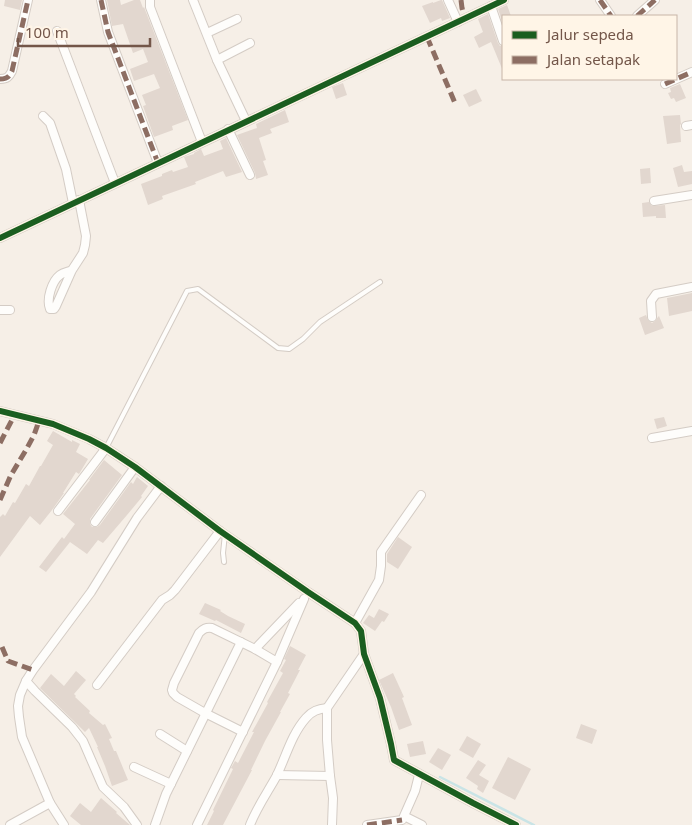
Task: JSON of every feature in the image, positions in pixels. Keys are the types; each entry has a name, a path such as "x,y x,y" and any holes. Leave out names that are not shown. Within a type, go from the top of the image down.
{"street":[{"path":"0,79 8,77 12,71 28,0"},
{"path":"101,0 108,32 158,163"},
{"path":"150,0 150,6 202,142"},
{"path":"193,0 217,60 246,121"},
{"path":"448,0 458,22"},
{"path":"0,238 504,0"},
{"path":"600,0 610,15"},
{"path":"638,15 655,0"},
{"path":"491,6 502,38"},
{"path":"207,33 237,19"},
{"path":"57,31 115,183"},
{"path":"217,60 250,43"},
{"path":"677,79 692,72"},
{"path":"666,84 675,80"},
{"path":"43,116 50,123 86,236 83,252 72,270 56,306 50,309 48,303 54,283 58,276 72,270"},
{"path":"228,129 250,175"},
{"path":"654,201 692,194"},
{"path":"652,317 651,301 656,294 692,286"},
{"path":"0,310 10,310"},
{"path":"0,411 54,424 106,448 135,467 306,595 355,623 362,631 364,654 380,698 394,760 516,825"},
{"path":"652,438 692,431"},
{"path":"58,511 106,448"},
{"path":"95,522 135,467"},
{"path":"64,825 50,803 22,738 18,706 20,695 32,670 91,592 137,518 160,486"},
{"path":"355,623 379,580 381,552 420,496"},
{"path":"97,685 162,600 170,595 223,533"},
{"path":"255,649 306,595"},
{"path":"197,825 277,662 306,595"},
{"path":"243,732 177,697 172,690 174,683 199,633 207,627 255,649 277,662"},
{"path":"155,825 166,794 241,642"},
{"path":"332,825 333,798 327,740 327,708 364,654"},
{"path":"26,681 72,727 83,741 103,787 124,807 137,825"},
{"path":"250,825 277,775 291,741 307,716 317,709 327,708"},
{"path":"160,734 187,752"},
{"path":"134,767 171,784"},
{"path":"277,775 330,776"},
{"path":"402,820 415,791 419,775"},
{"path":"10,825 50,803"},
{"path":"367,825 402,820 422,825"}],"lane":[{"path":"106,448 187,291 198,289 278,348 289,349 304,338 320,322 380,282"},
{"path":"223,533 224,562"}],"building":[{"path":"5,0 22,0 20,10 4,6"},
{"path":"107,0 120,0 121,5 134,0 140,0 144,7 188,120 172,126 173,130 154,137 143,106 146,105 142,95 160,88 154,74 134,81 130,69 148,62 143,49 133,53 123,24 112,26"},
{"path":"442,0 450,18 442,21 441,18 430,23 422,6"},
{"path":"507,5 511,15 502,15 502,21 498,9"},
{"path":"488,14 498,43 502,46 502,69 491,42 479,48 474,37 483,32 478,19"},
{"path":"343,83 347,95 336,99 332,87"},
{"path":"680,84 686,98 676,102 674,98 671,99 668,93 671,92 670,88"},
{"path":"476,89 482,101 469,107 463,95"},
{"path":"285,110 289,122 270,129 272,133 259,138 266,160 263,161 268,175 256,179 237,135 257,128 256,124"},
{"path":"680,115 681,142 667,144 663,116"},
{"path":"226,138 242,172 226,177 223,171 195,182 196,184 162,196 163,199 148,205 141,184 172,170 173,172 188,167 184,157 194,154 201,149 204,156 223,149 220,141"},
{"path":"682,165 684,172 692,171 692,184 678,187 673,168"},
{"path":"650,168 651,183 641,184 640,169"},
{"path":"649,202 652,206 665,205 666,218 656,218 656,216 643,217 642,203"},
{"path":"692,293 692,311 669,316 667,298"},
{"path":"646,315 652,323 659,316 664,328 645,335 639,318"},
{"path":"664,417 667,426 657,429 654,419"},
{"path":"53,431 72,442 72,440 80,444 76,452 88,459 79,474 76,472 64,493 40,525 30,516 0,557 0,517 3,514 5,516 26,484 29,486 53,445 47,441"},
{"path":"104,460 122,475 90,519 92,527 100,525 131,482 133,484 137,477 148,486 142,497 103,543 98,540 87,554 70,542 46,572 39,567 62,537 64,539 75,524 63,514"},
{"path":"398,537 412,547 398,569 387,562 387,554"},
{"path":"205,603 245,624 241,633 216,620 199,614"},
{"path":"379,609 389,614 375,631 363,623 369,615 374,618"},
{"path":"290,646 306,655 288,693 290,694 223,825 207,825 233,769 231,768 235,761 238,763 283,673 280,671"},
{"path":"76,671 86,680 74,694 75,697 90,711 89,713 103,725 105,724 112,738 109,739 128,780 112,786 89,728 85,732 40,688 51,674 64,686"},
{"path":"393,673 404,697 402,698 412,725 399,730 379,680"},
{"path":"581,724 597,730 592,744 576,738"},
{"path":"467,736 481,744 473,758 459,750"},
{"path":"423,741 426,754 410,757 407,744"},
{"path":"438,748 451,755 442,770 429,762"},
{"path":"508,757 531,769 515,800 492,788"},
{"path":"478,760 486,765 479,775 489,781 483,793 477,789 478,786 466,778"},
{"path":"101,798 130,825 81,825 70,816 80,803 91,812"}],"waterway":[{"path":"440,777 534,825"}],"marked path":[{"path":"0,79 8,77 12,71 28,0"},
{"path":"101,0 108,32 158,163"},
{"path":"461,0 465,19"},
{"path":"600,0 610,15"},
{"path":"638,15 655,0"},
{"path":"427,37 455,103"},
{"path":"677,79 692,72"},
{"path":"665,84 674,80"},
{"path":"0,443 15,414"},
{"path":"0,500 11,475 34,435 39,421"},
{"path":"2,647 8,661 33,670"},
{"path":"367,825 402,820"}],"cycle path":[{"path":"0,238 504,0"},
{"path":"0,411 53,424 106,448 135,467 220,531 355,623 361,631 364,654 380,698 394,760 516,825"}]}
